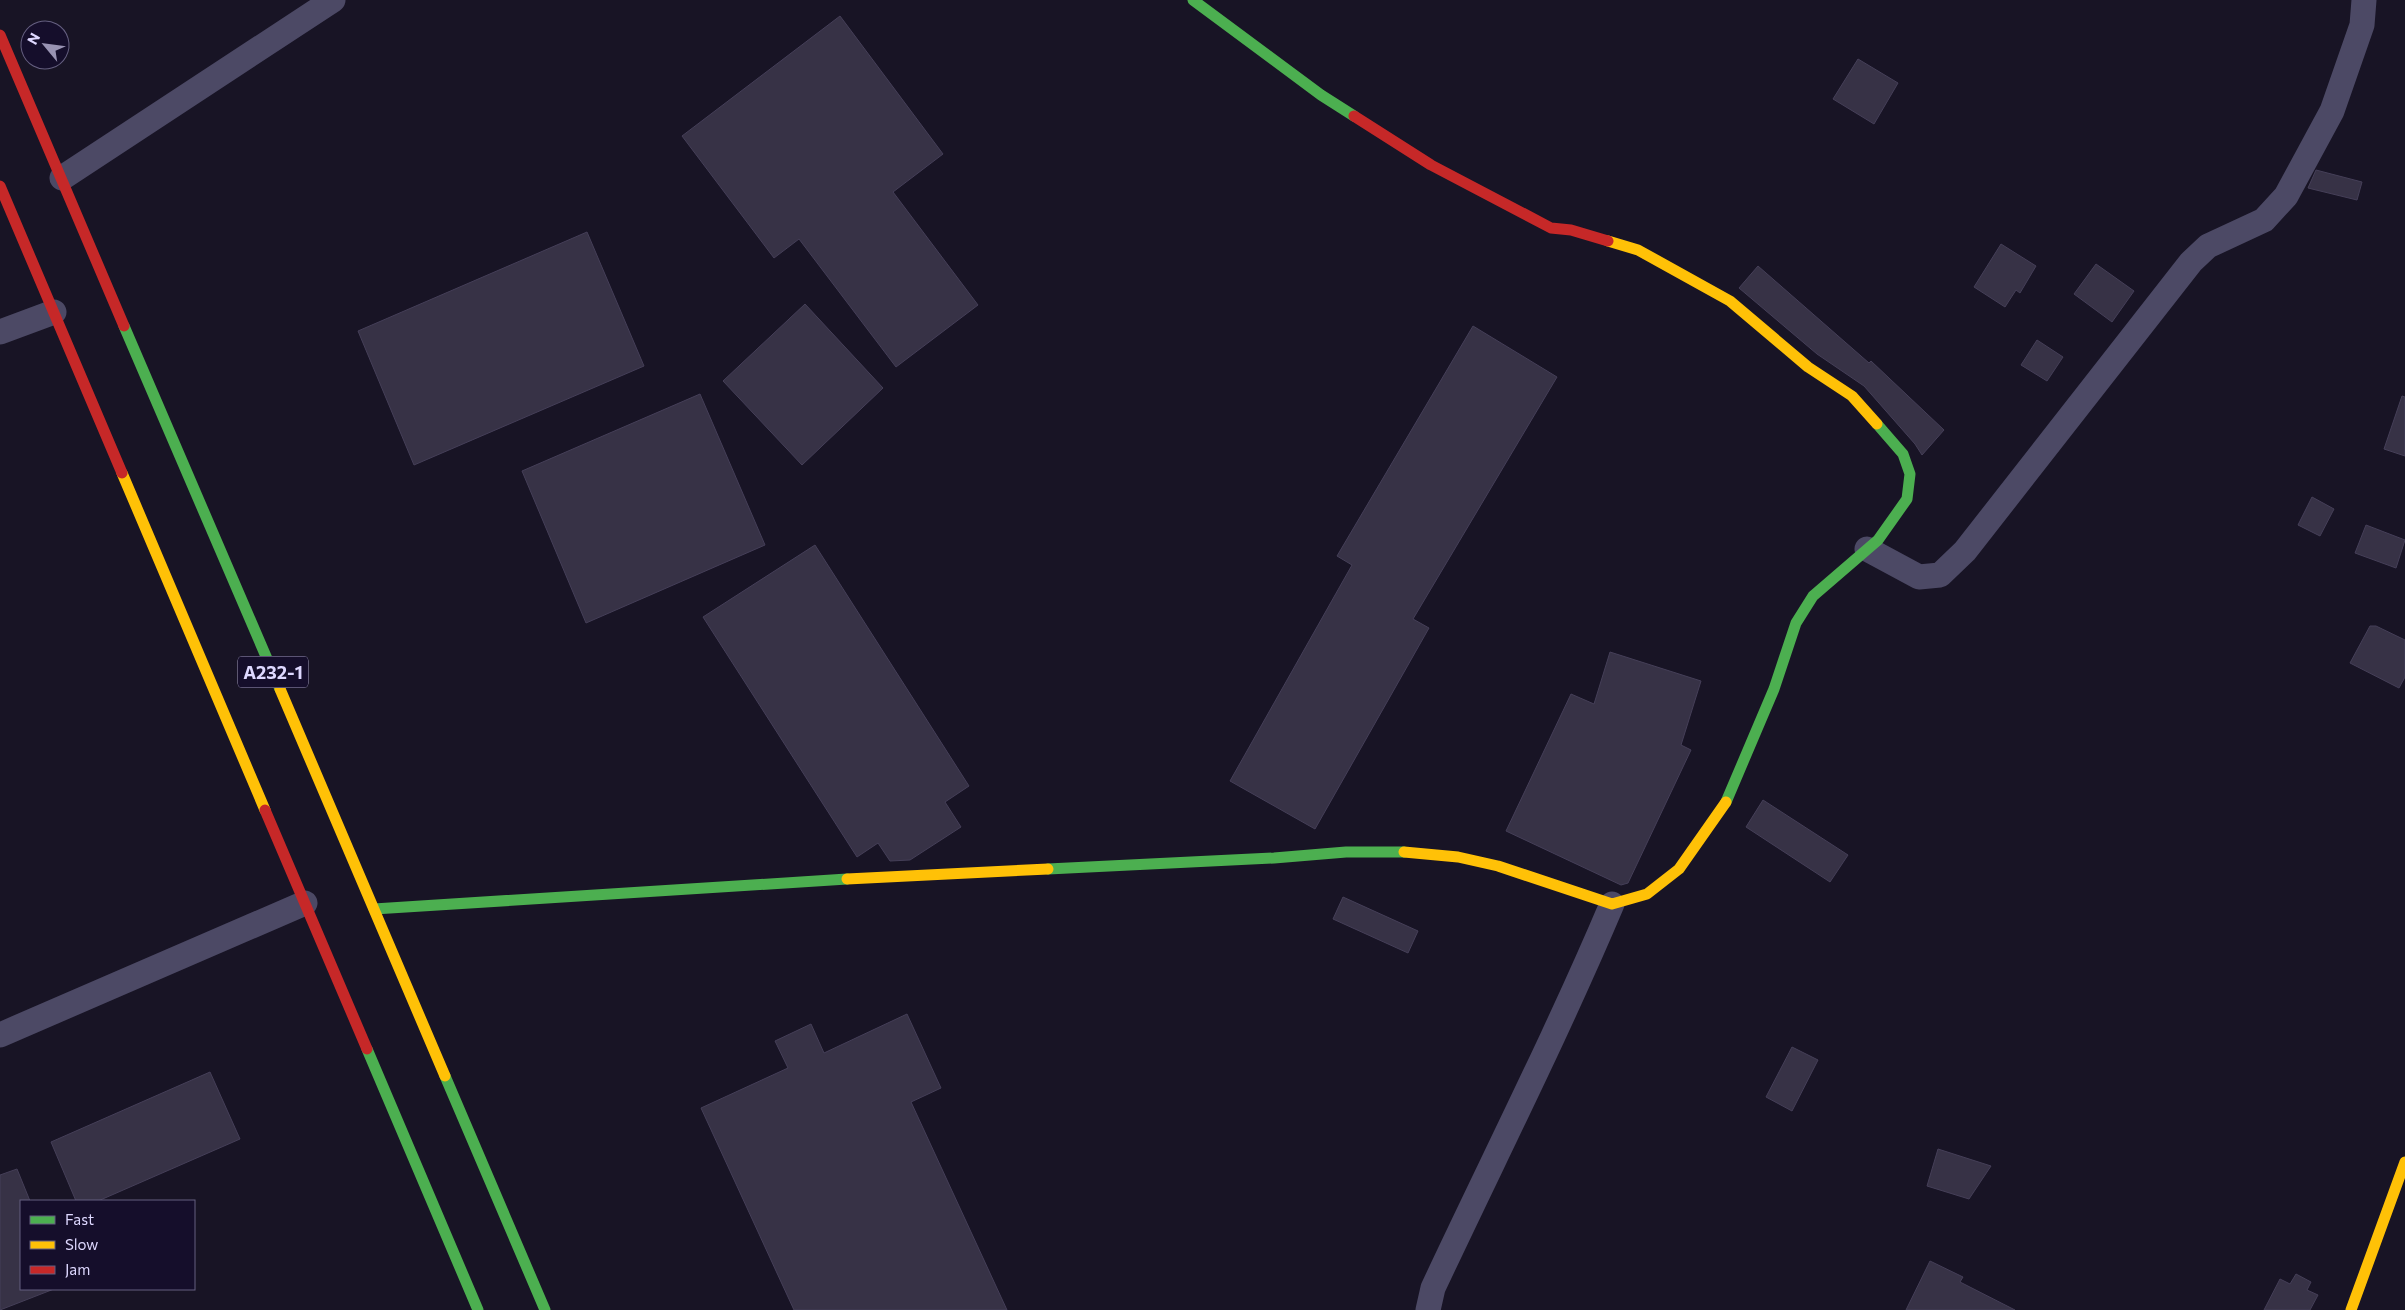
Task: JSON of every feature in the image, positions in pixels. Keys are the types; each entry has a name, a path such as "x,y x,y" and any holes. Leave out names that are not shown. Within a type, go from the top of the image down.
{"main road":[{"path":"374,909 747,884 1274,858 1346,852 1396,851 1458,857 1498,866 1612,904 1646,894 1680,869 1725,803 1774,688 1796,623 1814,596 1878,540 1907,499 1910,474 1903,454 1852,396 1808,367 1730,301 1679,271 1638,250 1571,230 1551,228 1431,165 1321,95 1193,0"},
{"name":"A232-1","path":"0,35 545,1310"},
{"name":"A232-1","path":"0,186 478,1310"},
{"path":"2351,1310 2405,1162"}],"street":[{"path":"62,178 333,0"},
{"path":"1867,549 1918,577 1940,575 1965,551 2191,262 2208,246 2264,220 2286,196 2332,111 2362,25 2364,0"},
{"path":"0,332 54,312"},
{"path":"0,1035 305,903"},
{"path":"1428,1310 1433,1288 1511,1120 1553,1039 1612,904"}],"building":[{"path":"840,16 943,154 893,192 978,305 896,367 799,239 774,258 682,136"},
{"path":"1858,59 1898,83 1874,124 1833,99"},
{"path":"2316,170 2362,182 2357,200 2308,188"},
{"path":"587,232 644,366 414,465 358,331"},
{"path":"2001,244 2036,266 2020,293 2016,290 2005,307 1974,287"},
{"path":"2096,264 2134,291 2112,322 2074,294"},
{"path":"1758,266 1869,363 1871,361 1944,430 1922,455 1915,444 1864,386 1817,354 1739,288"},
{"path":"805,304 883,388 802,465 723,381"},
{"path":"1473,326 1557,377 1413,619 1429,628 1315,829 1230,781 1352,565 1337,556"},
{"path":"2037,340 2063,357 2047,381 2021,365"},
{"path":"700,394 765,545 586,623 522,471"},
{"path":"2402,396 2405,397 2405,456 2384,449"},
{"path":"2312,497 2334,509 2320,536 2298,525"},
{"path":"2366,525 2405,540 2396,568 2355,553"},
{"path":"815,545 969,786 945,802 961,827 910,860 890,861 878,843 857,857 703,617"},
{"path":"2370,626 2376,626 2405,640 2405,677 2399,688 2350,663"},
{"path":"1610,652 1701,681 1681,745 1691,750 1628,883 1621,885 1506,831 1571,694 1594,704"},
{"path":"1763,800 1848,855 1830,882 1746,827"},
{"path":"1343,897 1418,931 1408,953 1333,919"},
{"path":"907,1014 941,1088 911,1102 1007,1310 794,1310 701,1108 788,1068 775,1041 811,1024 824,1053"},
{"path":"1792,1047 1818,1060 1792,1111 1766,1097"},
{"path":"210,1072 240,1139 100,1200 76,1200 51,1142"},
{"path":"1938,1149 1991,1166 1969,1199 1927,1186"},
{"path":"17,1169 30,1200 20,1200 20,1290 51,1290 0,1310 0,1175"},
{"path":"1930,1261 1963,1277 1960,1282 2015,1310 1906,1310"},
{"path":"2296,1274 2311,1282 2307,1290 2318,1295 2310,1310 2264,1310 2280,1279 2290,1284"}],"traffic: fast":[{"path":"1193,0 1321,95 1354,116"},
{"path":"124,326 280,689"},
{"path":"1726,802 1774,689 1796,623 1813,596 1878,540 1907,499 1910,474 1903,454 1877,424"},
{"path":"1048,869 1274,858 1346,852 1404,852"},
{"path":"374,909 847,879"},
{"path":"367,1049 478,1310"},
{"path":"445,1076 545,1310"}],"traffic: slow":[{"path":"1608,241 1638,250 1730,301 1808,367 1852,396 1877,424"},
{"path":"122,473 265,810"},
{"path":"280,689 445,1076"},
{"path":"1404,852 1458,857 1498,866 1612,904 1647,894 1679,869 1726,802"},
{"path":"847,879 1048,869"},
{"path":"2351,1310 2405,1162"}],"traffic: jam":[{"path":"0,35 124,326"},
{"path":"1354,116 1431,165 1551,228 1571,230 1608,241"},
{"path":"0,186 122,473"},
{"path":"265,810 367,1049"}]}
